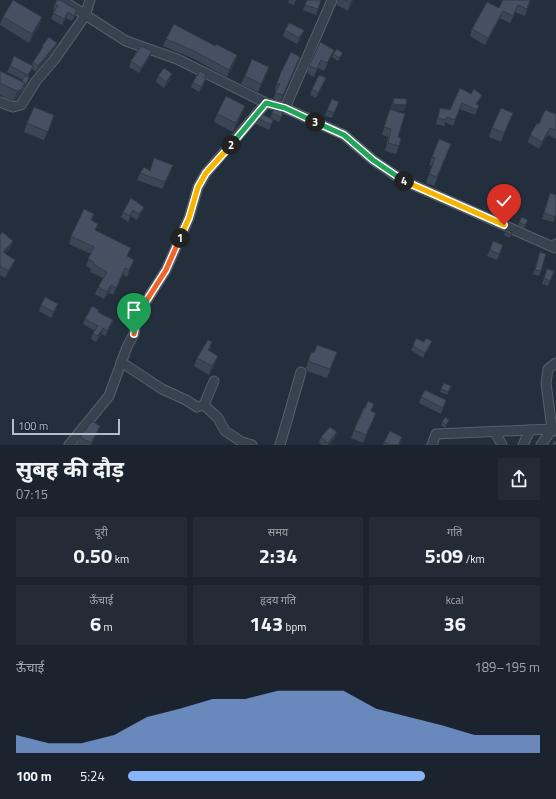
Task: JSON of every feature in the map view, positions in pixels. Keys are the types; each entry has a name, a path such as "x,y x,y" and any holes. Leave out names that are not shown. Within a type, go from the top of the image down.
{"street":[{"path":"62,0 126,41 177,60 266,103 285,108 344,135 373,160 402,180 554,248 556,244"},
{"path":"0,102 13,107 21,105 36,81 54,60 85,16 90,0"},
{"path":"285,108 332,0"},
{"path":"69,445 109,396 121,362 134,334 138,314 166,270 189,218 198,187 206,173 266,103"},
{"path":"121,362 162,389 197,407 204,406 218,418 225,431 242,442 252,445"},
{"path":"554,430 546,383 548,369 556,363"},
{"path":"280,445 301,372"},
{"path":"204,406 214,381"},
{"path":"523,445 530,430"},
{"path":"432,445 436,434 554,430"},
{"path":"541,445 554,430"},
{"path":"495,432 502,445"}],"building":[{"path":"13,0 42,17 32,34 3,17"},
{"path":"57,0 60,0 77,10 74,16 68,12 64,19 53,13 58,6 55,4"},
{"path":"307,0 321,0 318,9 305,5"},
{"path":"345,0 352,0 350,3"},
{"path":"503,0 530,0 527,9 518,5 513,16 503,11 488,38 472,29 487,2 499,8"},
{"path":"289,23 304,30 299,38 285,30"},
{"path":"174,24 215,46 216,44 237,55 229,70 194,51 166,39"},
{"path":"49,37 57,43 38,66 33,62"},
{"path":"320,42 334,50 327,63 321,60 317,69 309,66"},
{"path":"141,46 152,51 141,68 131,61"},
{"path":"337,49 343,53 339,58 333,54"},
{"path":"291,52 300,57 283,95 275,93 280,84 277,83 281,72"},
{"path":"14,56 33,66 28,75 10,66"},
{"path":"252,59 269,67 261,84 245,76"},
{"path":"164,68 172,74 166,82 158,76"},
{"path":"0,71 25,83 21,90 17,91 0,83"},
{"path":"200,71 206,74 204,77 206,79 201,87 193,82"},
{"path":"25,75 29,78 25,86 25,83 22,81"},
{"path":"319,75 326,78 318,93 312,89"},
{"path":"460,88 471,94 474,89 482,95 476,104 479,105 477,110 462,103 455,120 447,117 446,120 438,118 440,108 450,110"},
{"path":"226,96 245,106 236,123 217,114"},
{"path":"394,98 407,99 406,105 393,104"},
{"path":"332,99 339,102 334,113 327,110"},
{"path":"276,105 285,108 281,117 272,113"},
{"path":"34,107 54,115 48,132 27,123"},
{"path":"501,108 513,113 504,133 492,128"},
{"path":"390,109 405,114 398,137 401,138 399,146 388,143 391,129 384,127"},
{"path":"545,110 556,114 556,130 550,128 542,142 530,135 537,123 539,124"},
{"path":"262,114 273,120 271,125 258,118"},
{"path":"439,139 451,144 437,177 429,174 435,158 432,157"},
{"path":"154,158 173,165 165,182 140,173 144,167 150,171"},
{"path":"550,193 556,195 555,217 544,213"},
{"path":"131,198 144,207 139,214 133,210 130,216 123,212"},
{"path":"84,209 94,214 91,220 98,224 95,230 131,248 127,256 134,260 129,270 125,268 116,288 111,285 107,292 98,287 107,272 93,264 94,262 88,259 94,247 71,236"},
{"path":"522,217 528,220 525,225 519,222"},
{"path":"506,230 512,232 511,235 505,232"},
{"path":"2,232 13,241 3,252 15,260 8,271 0,266 0,235"},
{"path":"493,241 503,245 499,254 490,250"},
{"path":"540,252 546,254 541,271 535,270"},
{"path":"547,269 554,271 550,281 544,278"},
{"path":"45,297 58,304 53,312 41,305"},
{"path":"92,306 99,310 98,312 113,320 107,331 103,328 98,336 93,333 98,326 85,319"},
{"path":"416,338 424,342 426,338 432,341 425,353 413,346"},
{"path":"208,340 212,342 208,350 218,356 212,366 197,358"},
{"path":"317,345 337,352 330,369 310,362 311,352 314,353"},
{"path":"444,383 451,386 448,392 441,389"},
{"path":"425,390 446,400 443,408 421,397"},
{"path":"368,401 374,404 371,411 376,413 366,435 354,430"},
{"path":"445,417 449,420 446,425 442,422"},
{"path":"92,421 100,426 91,443 80,437"},
{"path":"330,427 337,432 328,443 321,437"},
{"path":"390,431 402,437 398,445 389,445 384,442"},
{"path":"554,441 556,442 556,445 552,445"}],"route":[{"path":"134,334 138,314 166,270 189,218 198,187 206,173 244,131 266,103 285,108 344,135 373,160 402,180 504,225"}]}
